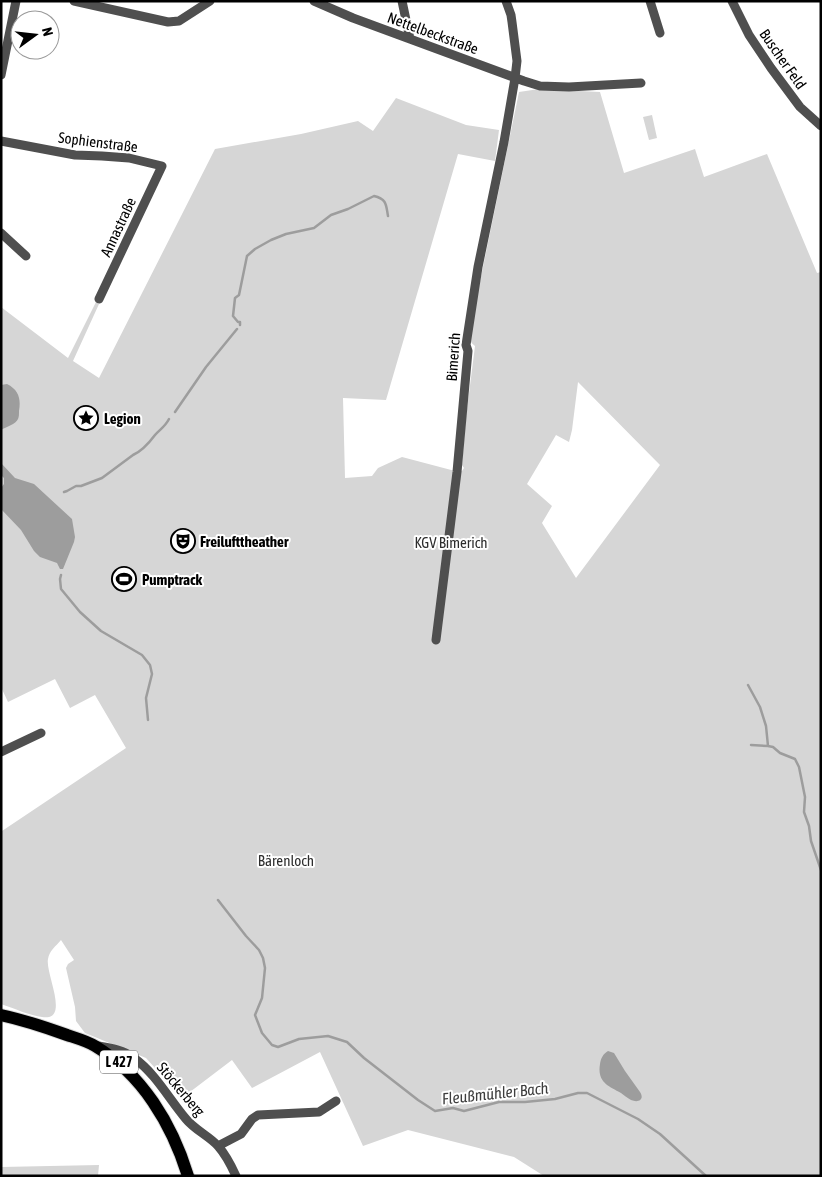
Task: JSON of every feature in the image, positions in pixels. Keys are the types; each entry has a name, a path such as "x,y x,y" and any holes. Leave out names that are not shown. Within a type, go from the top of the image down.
{"main road":[{"name":"L 427","path":"1,1014 93,1044 118,1061 154,1102 169,1128 188,1176"}],"street":[{"path":"1,75 5,40 16,1"},
{"path":"74,1 168,22 179,20 210,1"},
{"name":"Nettelbeckstraße","path":"314,1 353,18 540,86 579,87 641,83"},
{"path":"402,1 410,39"},
{"name":"Bimerich","path":"436,640 457,472 468,351 466,345 478,267 504,142 515,78 516,61 512,22 506,1"},
{"path":"650,1 660,33"},
{"name":"Buscher Feld","path":"732,1 749,35 771,68 800,107 821,126"},
{"name":"Sophienstraße","path":"1,141 75,155 129,158 162,166"},
{"name":"Annastraße","path":"99,299 162,166"},
{"path":"1,233 26,256"},
{"path":"1,752 41,733"},
{"name":"Stöckerberg","path":"93,1044 122,1051 134,1058 146,1069 187,1121 218,1146 226,1156 236,1176"},
{"path":"218,1146 241,1134 252,1119 258,1115 319,1112 336,1101"}],"green space":[{"name":"Bärenloch","path":"539,89 600,92 624,173 695,149 704,177 767,154 817,273 821,272 821,1176 544,1176 514,1157 408,1130 363,1146 320,1052 252,1088 232,1060 182,1098 146,1058 85,1033 76,1021 75,1007 66,968 74,960 61,940 51,951 48,959 55,995 55,1012 50,1017 42,1017 27,1014 1,1004 1,829 2,831 126,748 95,695 70,708 55,679 8,702 1,687 1,307 68,358 96,302 99,304 73,361 99,378 215,149 301,134 358,121 373,131 396,98 466,125 499,130 495,161 458,154 386,400 343,398 345,478 372,476 378,468 402,457 455,471 462,471 464,468 462,465 466,417 475,346 470,341 469,335 519,92","holes":["578,382 660,465 576,578 542,523 552,506 527,484 556,435 569,442"]},
{"path":"652,115 657,138 649,140 643,117"},
{"path":"99,1165 98,1176 1,1176 1,1167"}],"shaded area":[{"path":"7,384 17,392 20,403 19,416 15,422 1,430 1,385"},
{"path":"1,463 15,478 34,484 72,519 75,537 63,569 60,569 57,563 40,557 21,530 1,509 1,488 4,484 4,478 1,475"},
{"path":"608,1051 614,1053 640,1092 642,1097 640,1100 634,1101 604,1083 600,1075 600,1062"}],"waterway":[{"path":"240,325 240,322 233,316 235,298 239,295 247,256 255,249 286,234 314,228 331,215 374,196 384,201 388,216"},
{"path":"175,412 206,367 237,329"},
{"path":"64,492 102,478 148,444 169,419"},
{"name":"Fleußmühler Bach","path":"61,575 61,589 80,612 101,631 142,655 150,665 152,674 146,698 148,720"},
{"path":"748,685 760,707 766,726 768,746 795,759 799,767 805,797 804,812 821,870"},
{"path":"751,745 768,746"},
{"name":"Fleußmühler Bach","path":"218,900 259,950 263,958 265,968 262,998 255,1015 262,1033 272,1045 278,1047 299,1039 328,1036 347,1042 364,1058 435,1111 453,1108 464,1111 499,1102 555,1099 578,1093 587,1093 638,1119 660,1134 706,1176"}],"place":[{"name":"Legion","path":"86,418"},
{"name":"Freilufttheather","path":"183,541"},
{"name":"Pumptrack","path":"124,579"}],"park label":[{"name":"KGV Bimerich","path":"451,542"}]}
